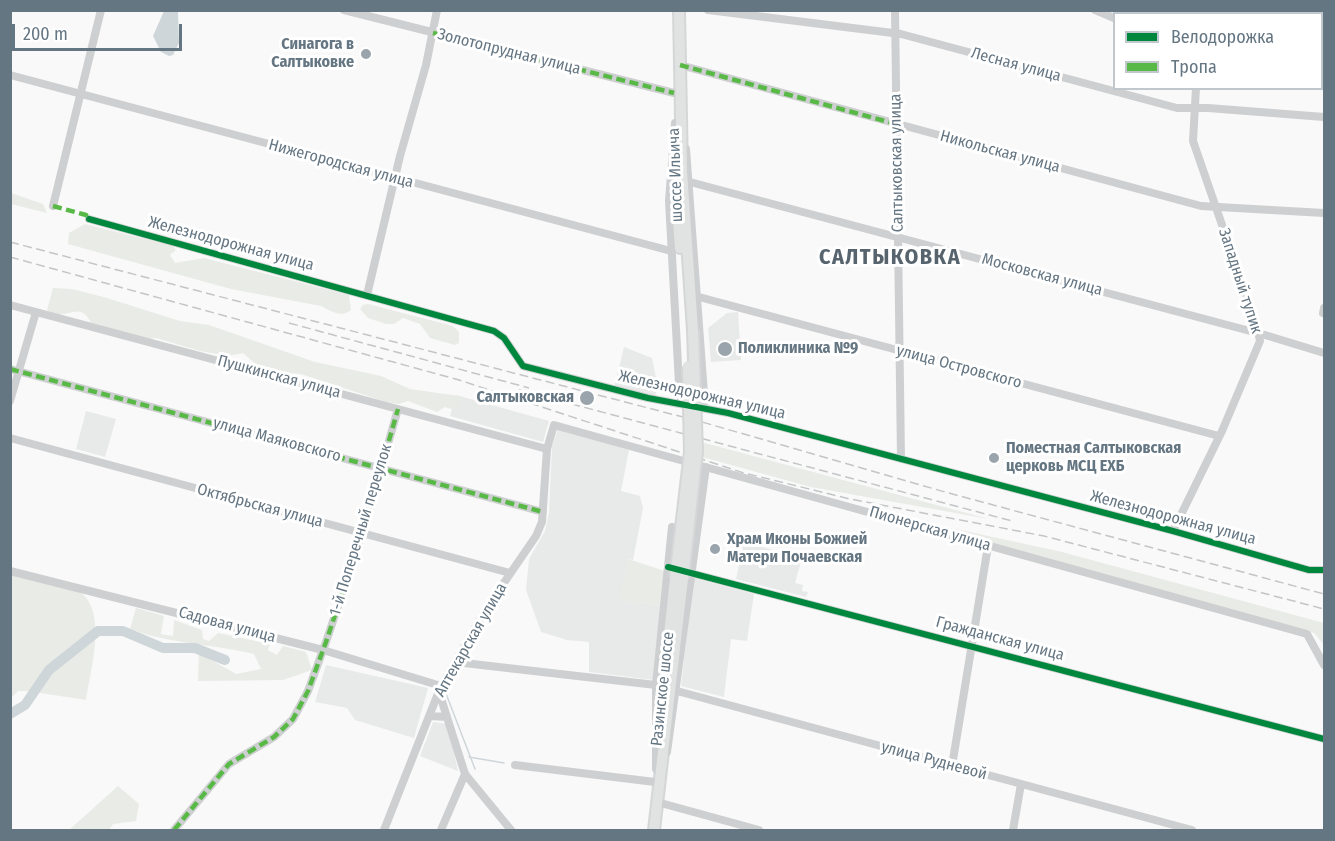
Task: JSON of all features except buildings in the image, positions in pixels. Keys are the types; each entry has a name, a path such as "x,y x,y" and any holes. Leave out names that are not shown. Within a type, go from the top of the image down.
{"main road":[{"name":"шоссе Ильича","path":"679,15 677,209 689,330 690,452 683,577"},
{"name":"шоссе Ильича","path":"678,112 674,93 679,15"},
{"name":"Разинское шоссе","path":"654,831 659,769 683,577"},
{"name":"Разинское шоссе","path":"657,801 655,782 659,769"}],"street":[{"path":"53,206 101,10"},
{"name":"Золотопрудная улица","path":"344,10 674,93"},
{"path":"367,295 394,178 411,124 437,10"},
{"name":"Лесная улица","path":"708,10 895,33 1163,105 1324,117"},
{"name":"Салтыковская улица","path":"895,10 901,459"},
{"path":"1095,10 1113,18"},
{"name":"Никольская улица","path":"680,65 1201,206 1324,213"},
{"name":"Нижегородская улица","path":"10,75 671,251"},
{"name":"Западный тупик","path":"1173,531 1200,479 1259,347 1259,333 1193,141 1196,90"},
{"path":"678,112 690,182 705,407"},
{"path":"678,112 670,174 671,251 680,402"},
{"name":"Московская улица","path":"690,182 1259,333 1324,353"},
{"name":"Железнодорожная улица","path":"89,219 494,331 504,338 523,366 648,398 705,407 1173,531 1309,570 1324,570"},
{"name":"улица Островского","path":"699,297 1219,436"},
{"name":"Пушкинская улица","path":"10,305 547,449"},
{"path":"10,401 15,370 36,312"},
{"name":"улица Маяковского","path":"15,370 543,512"},
{"path":"678,378 683,385 693,388 699,385 704,376"},
{"name":"1-й Поперечный переулок","path":"179,829 229,764 274,737 293,719 308,691 363,533 398,409"},
{"name":"Пионерская улица","path":"547,449 554,425 1307,634 1322,654 1324,664"},
{"name":"Октябрьская улица","path":"10,438 510,573"},
{"name":"Аптекарская улица","path":"384,831 440,689 510,573 536,536 543,512 547,449"},
{"path":"693,464 693,482 700,509"},
{"path":"659,769 672,729 677,691 683,577 697,533 705,467"},
{"path":"659,769 656,685 672,527 697,533"},
{"path":"952,766 988,546"},
{"name":"Гражданская улица","path":"668,567 683,577 840,612 1324,739"},
{"name":"Садовая улица","path":"10,571 323,650 440,689"},
{"path":"455,662 656,685"},
{"path":"440,689 465,774 511,831"},
{"name":"улица Рудневой","path":"677,691 1192,831"},
{"path":"429,716 447,717"},
{"path":"515,765 655,782"},
{"path":"441,831 465,774"},
{"path":"1013,831 1021,784"},
{"path":"657,801 759,831"}],"shaded area":[{"path":"164,11 178,11 179,43 173,55 169,56 161,52 153,36"},
{"path":"11,193 43,204 47,213 11,204"},
{"path":"85,224 173,246 176,250 170,255 175,263 204,258 349,295 351,310 340,314 321,306 231,289 68,244 69,233"},
{"path":"53,288 72,289 180,321 209,325 315,362 381,376 410,389 459,396 460,401 454,410 445,407 437,412 408,401 399,404 386,402 301,374 258,366 243,353 228,356 200,351 156,338 149,339 91,323 81,312 53,314 47,310"},
{"path":"368,304 453,326 459,332 459,343 455,345 430,338 420,324 403,318 394,324 386,324 368,318 360,309 363,305"},
{"name":"Поликлиника №9","path":"738,312 741,360 711,362 708,328 727,313"},
{"path":"624,347 652,358 658,387 655,396 614,388"},
{"path":"456,395 549,421 543,442 450,416"},
{"path":"86,411 116,419 105,457 76,449"},
{"path":"558,428 629,450 621,491 640,496 643,508 633,560 628,559 620,600 662,606 654,680 589,672 589,642 567,640 541,632 526,590 529,559 545,531 549,512 552,447"},
{"path":"701,442 989,519 811,487 702,457"},
{"path":"896,516 1062,552 1324,623 1324,645 1314,633 894,518"},
{"path":"744,542 802,558 795,583 803,585 802,591 808,592 806,597 736,579"},
{"path":"628,559 665,571 662,606 619,600"},
{"path":"11,574 72,588 87,599 93,611 95,642 86,700 28,691 18,691 11,698"},
{"path":"693,578 754,594 747,641 731,639 724,697 681,686"},
{"path":"136,608 164,616 161,634 173,636 174,620 202,630 203,639 209,641 218,633 270,644 268,650 277,655 283,646 306,652 312,670 283,680 198,681 199,653 236,674 261,669 254,654 160,638 130,629"},
{"path":"326,665 428,688 414,738 355,720 347,708 315,702"},
{"path":"433,722 448,724 458,771 420,756"},
{"path":"118,786 139,804 136,821 113,824 109,830 69,830"}],"waterway":[{"path":"10,714 25,705 49,670 98,631 123,631 163,648 195,648 225,660"},
{"path":"448,685 445,691 475,769"},
{"path":"469,757 504,763"}],"railway":[{"path":"10,242 702,422 945,492 1324,594"},
{"path":"10,257 459,380 744,473 850,499 1044,536 1324,609"},
{"path":"289,323 529,388"},
{"path":"519,390 1012,521"}],"marked path":[{"path":"433,33 674,93"},
{"path":"680,65 896,124"},
{"path":"53,206 86,215 89,219"},
{"path":"10,369 543,512"},
{"path":"174,830 229,764 274,737 293,719 308,691 363,531 398,409"}],"cycle path":[{"path":"89,219 494,331 504,338 523,366 648,398 728,413 1173,531 1309,570 1324,570"},
{"path":"668,567 1324,739"}],"place":[{"name":"Синагога в Салтыковке","path":"366,54"},
{"name":"Поликлиника №9","path":"725,349"},
{"name":"Салтыковская","path":"587,398"},
{"name":"Поместная Салтыковская церковь МСЦ ЕХБ","path":"994,458"},
{"name":"Храм Иконы Божией Матери Почаевская","path":"715,549"}],"district":[{"name":"САЛТЫКОВКА","path":"890,258"}]}
